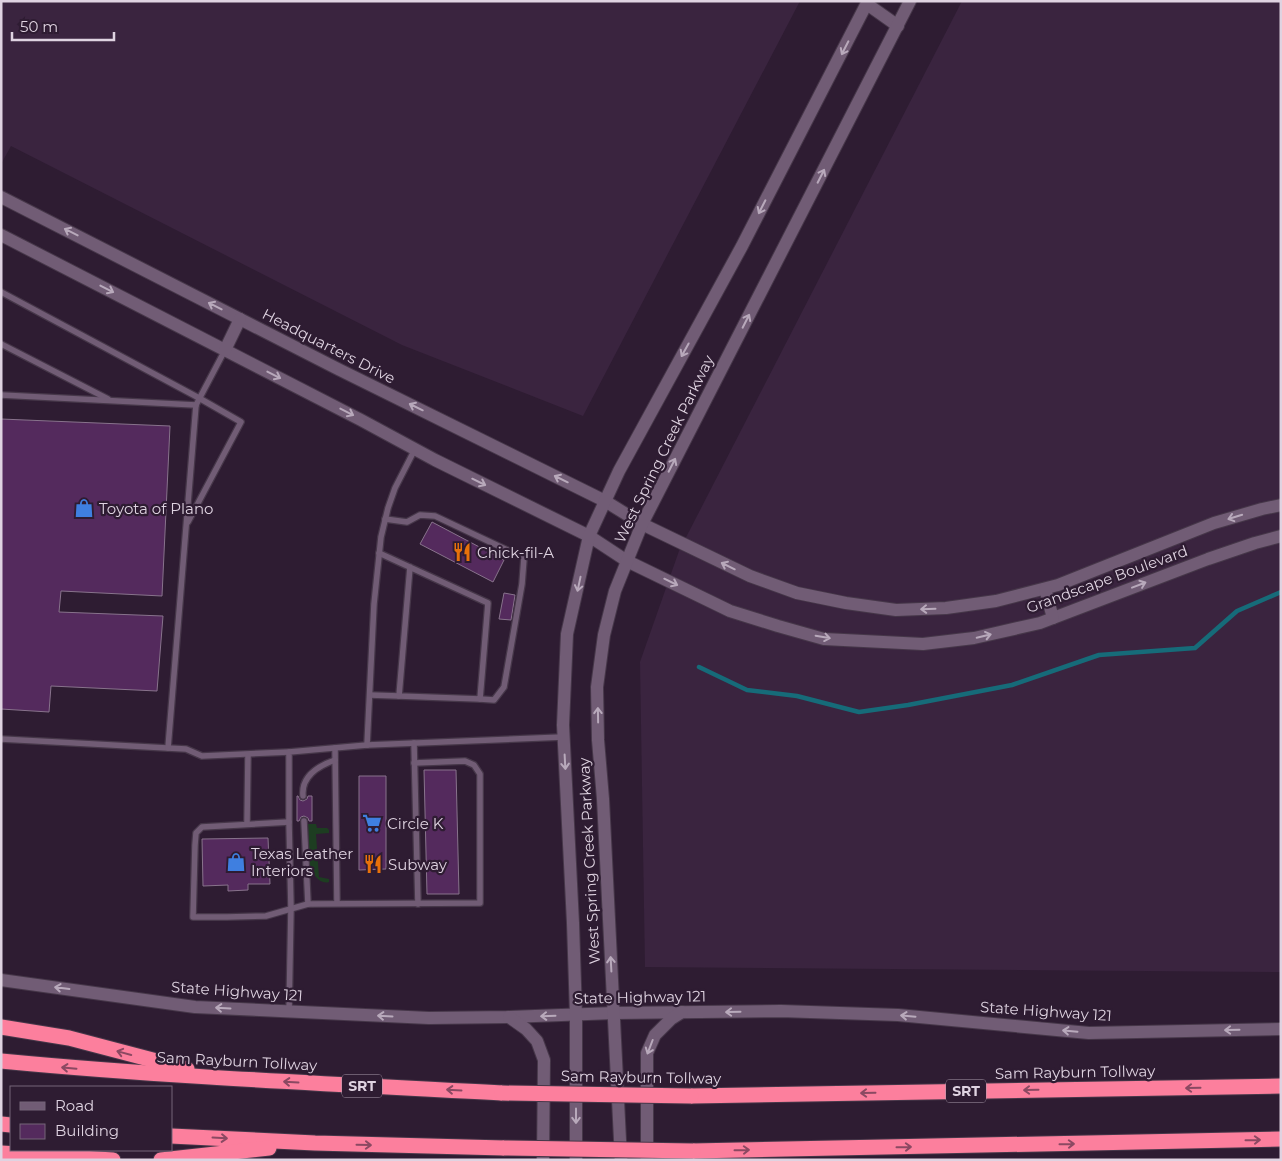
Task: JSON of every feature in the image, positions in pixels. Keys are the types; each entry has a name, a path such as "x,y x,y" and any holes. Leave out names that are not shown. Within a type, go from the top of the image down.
{"highway":[{"path":"1,1027 69,1038 222,1078"},
{"name":"Sam Rayburn Tollway","path":"1,1061 222,1078 502,1093 691,1096 1281,1086"},
{"path":"172,1136 315,1143 693,1151 1281,1140"},
{"path":"161,1160 315,1143"},
{"path":"1,1153 113,1160"}],"main road":[{"name":"West Spring Creek Parkway","path":"621,1160 598,740 597,687 604,635 615,591 642,524 910,1"},
{"name":"West Spring Creek Parkway","path":"576,1160 576,1014 571,866 563,725 567,634 589,536 619,471 742,246 868,3"},
{"path":"868,3 898,26"},
{"name":"Headquarters Drive","path":"1,197 240,319 605,501 642,524"},
{"path":"1,235 415,449 589,536 627,561"},
{"path":"225,350 240,319"},
{"name":"Grandscape Boulevard","path":"642,524 750,576 797,593 846,603 896,610 946,608 996,601 1058,586 1214,523 1262,508 1281,505"},
{"name":"Grandscape Boulevard","path":"627,561 730,611 778,626 824,638 923,644 974,638 1040,623 1208,558 1281,536"},
{"path":"1045,589 1053,618"},
{"name":"State Highway 121","path":"1,980 195,1007 430,1018 782,1011 898,1015 1089,1033 1281,1029"},
{"path":"647,1160 647,1053 655,1035 671,1019 682,1012"},
{"path":"509,1017 526,1028 537,1041 544,1060 543,1160"}],"lane":[{"path":"1,292 241,422 186,525"},
{"path":"1,344 112,401"},
{"path":"168,748 196,405 225,350"},
{"path":"3,394 196,405"},
{"path":"367,745 374,604 381,537 395,488 415,449"},
{"path":"370,696 494,700 504,687 522,584 524,558 435,516 420,515 407,522 385,519"},
{"path":"379,553 488,603 480,699"},
{"path":"399,696 410,567"},
{"path":"1,739 186,749 202,756 289,752 367,745 563,737"},
{"path":"414,743 418,904"},
{"path":"335,748 337,903"},
{"path":"289,752 291,908 289,1012"},
{"path":"247,824 248,754"},
{"path":"303,796 304,783 308,777 323,764 335,760"},
{"path":"289,822 202,827 196,833 193,916 227,918 266,916 308,904 480,903 480,774 474,766 466,761 414,763"},
{"path":"304,821 308,904"}],"shaded area":[{"path":"1,1 800,1 583,416 402,345 11,146 1,164"},
{"path":"962,1 1281,1 1281,972 645,967 640,662 679,551"}],"green space":[{"path":"308,824 316,824 317,828 327,828 329,830 329,833 316,834 319,877 329,879 329,882 326,883 315,875 310,865"}],"building":[{"name":"Toyota of Plano","path":"1,419 170,426 162,596 61,591 59,612 163,616 157,691 51,686 49,712 1,709"},
{"name":"Chick-fil-A","path":"432,522 504,560 493,582 420,544"},
{"path":"504,593 515,595 511,620 499,619"},
{"path":"424,770 456,770 459,894 427,894"},
{"name":"Circle K","path":"359,776 386,776 386,869 359,870"},
{"path":"297,796 303,801 308,796 312,796 312,821 309,821 304,816 297,821"},
{"name":"Texas Leather Interiors","path":"268,838 270,884 248,884 248,890 228,891 228,885 203,886 202,839"}],"waterway":[{"path":"699,667 747,690 797,696 859,712 908,705 1012,685 1099,655 1195,648 1237,611 1281,592"}],"place":[{"name":"Toyota of Plano","path":"84,508"},
{"name":"Chick-fil-A","path":"462,552"},
{"name":"Circle K","path":"372,823"},
{"name":"Texas Leather Interiors","path":"236,862"},
{"name":"Subway","path":"373,864"}]}
